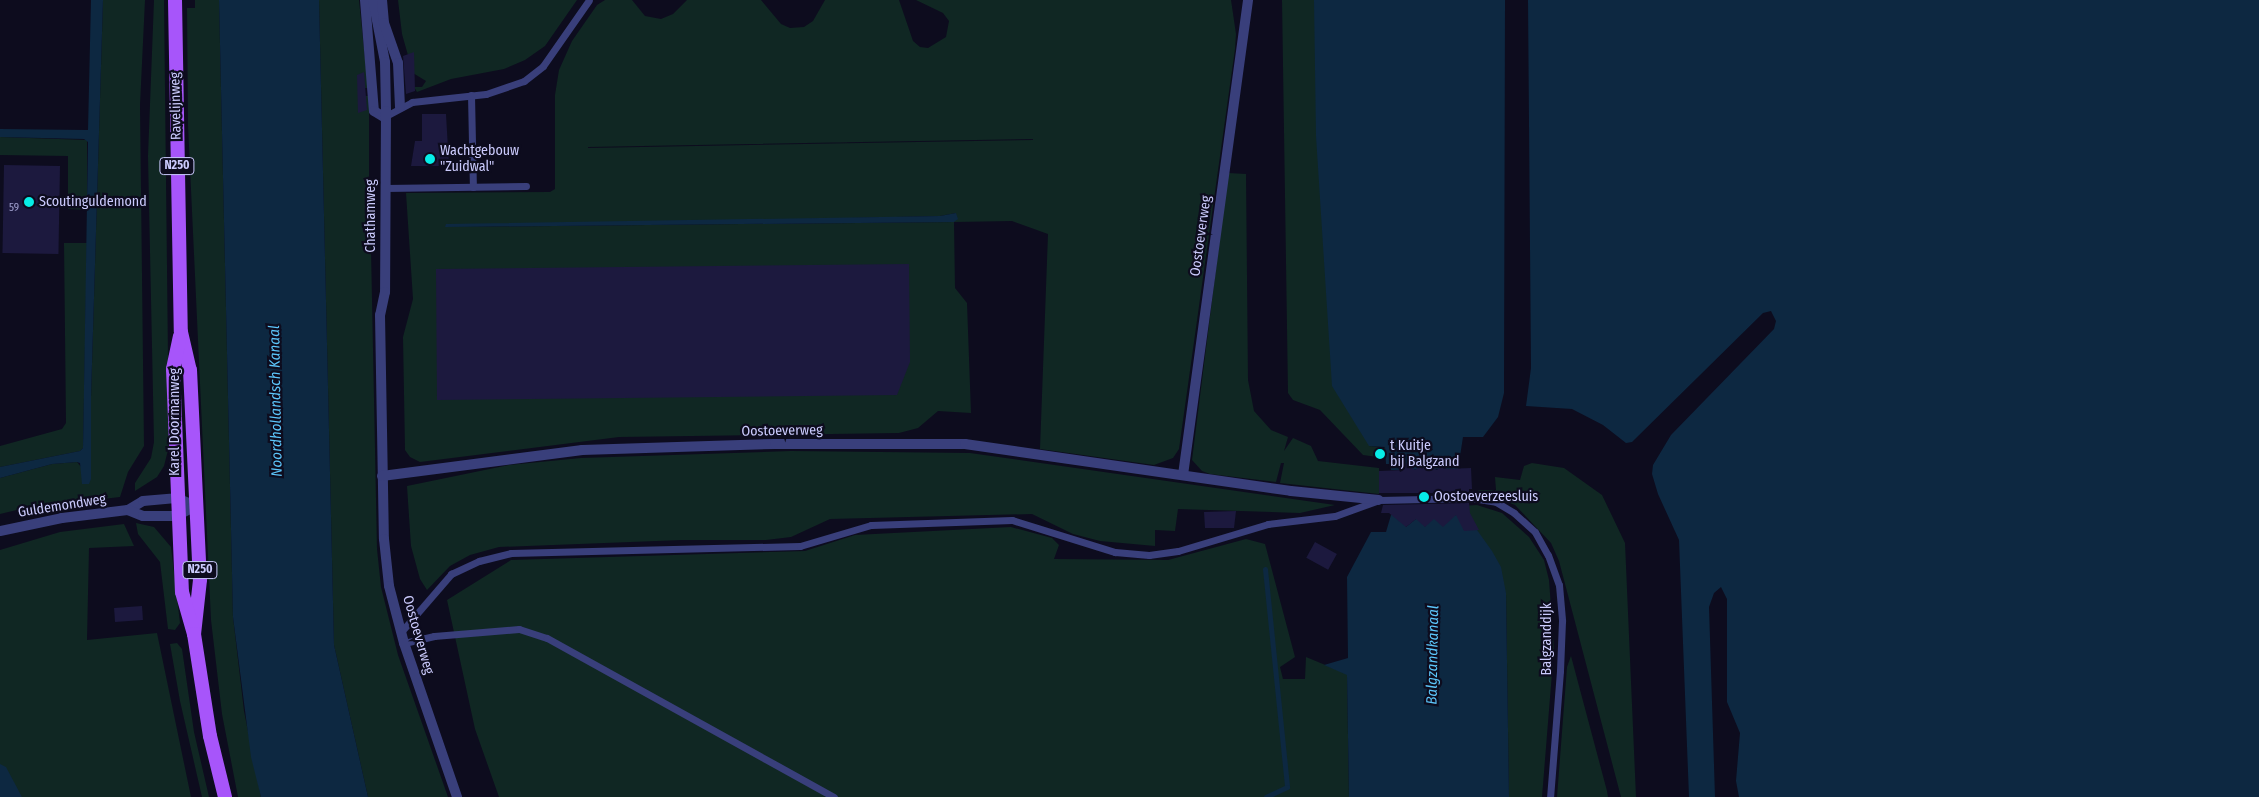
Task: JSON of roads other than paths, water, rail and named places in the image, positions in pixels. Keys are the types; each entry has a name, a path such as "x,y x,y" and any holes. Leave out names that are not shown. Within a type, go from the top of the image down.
{"main road":[{"name":"Ravelijnweg","path":"175,0 181,332"},
{"name":"Karel Doormanweg","path":"181,332 173,369 176,516 182,592 194,634 210,736 226,797"},
{"name":"Karel Doormanweg","path":"181,332 190,370 200,580 194,634"}],"street":[{"name":"Chathamweg","path":"365,0 374,111 384,117"},
{"name":"Chathamweg","path":"373,0 385,62 385,292 380,315"},
{"path":"382,0 384,23 398,63 400,107"},
{"name":"Oostoeverweg","path":"1183,475 1248,0"},
{"name":"Oostoeverweg","path":"380,315 382,476 390,586 404,643 457,797"},
{"name":"Oostoeverweg","path":"382,476 582,450 775,444 965,444 1379,500"},
{"name":"Guldemondweg","path":"0,531 62,518 128,510 143,501 176,498 196,506"},
{"name":"Guldemondweg","path":"128,510 143,516 176,516 196,506"}],"lane":[{"path":"384,117 412,102 502,91 534,74 589,0"},
{"path":"471,95 473,187"},
{"path":"385,188 526,186"},
{"name":"Balgzanddijk","path":"401,632 450,574 479,561 511,554 800,546 871,525 1012,520 1115,552 1149,555 1178,551 1268,524 1335,516 1379,500 1472,498 1496,502 1535,532 1548,555 1559,585 1562,621 1550,797"},
{"path":"404,643 434,636 519,628 547,638 834,797"}],"water":[{"path":"91,0 103,0 91,397 91,479 89,484 82,484 80,463 77,462 52,464 0,478 0,467 80,451 83,448 88,142 84,139 0,137 0,129 88,130"},
{"name":"Noordhollandsch Kanaal","path":"219,0 319,0 334,645 368,797 261,797 251,757 233,617"},
{"path":"1314,0 1505,0 1504,393 1498,417 1483,437 1463,437 1458,469 1445,469 1444,463 1442,469 1391,470 1390,464 1386,464 1385,447 1369,446 1332,386 1316,136"},
{"path":"1528,0 2259,0 2259,797 1739,797 1736,781 1740,733 1727,702 1727,599 1721,587 1714,593 1709,607 1715,797 1689,797 1679,540 1658,494 1652,474 1653,465 1671,435 1774,329 1776,321 1771,311 1763,313 1632,442 1626,443 1603,425 1572,409 1526,406 1531,368"},
{"path":"956,213 958,219 954,222 445,227 446,224 940,216"},
{"name":"Balgzandkanaal","path":"1459,513 1464,530 1477,530 1492,551 1501,567 1506,593 1509,797 1349,797 1347,675 1324,665 1348,658 1347,577 1371,532 1386,532 1391,515 1403,515 1406,527 1422,514 1425,527 1427,514 1446,521"},
{"path":"0,764 6,767 22,797 0,797"}],"waterway":[{"path":"1265,569 1287,787 1266,797"}],"place":[{"name":"Wachtgebouw \"Zuidwal\"","path":"430,159"},
{"name":"Scoutinguldemond","path":"29,202"},
{"name":"t Kuitje bij Balgzand","path":"1380,454"},
{"name":"Oostoeverzeesluis","path":"1424,497"}]}
